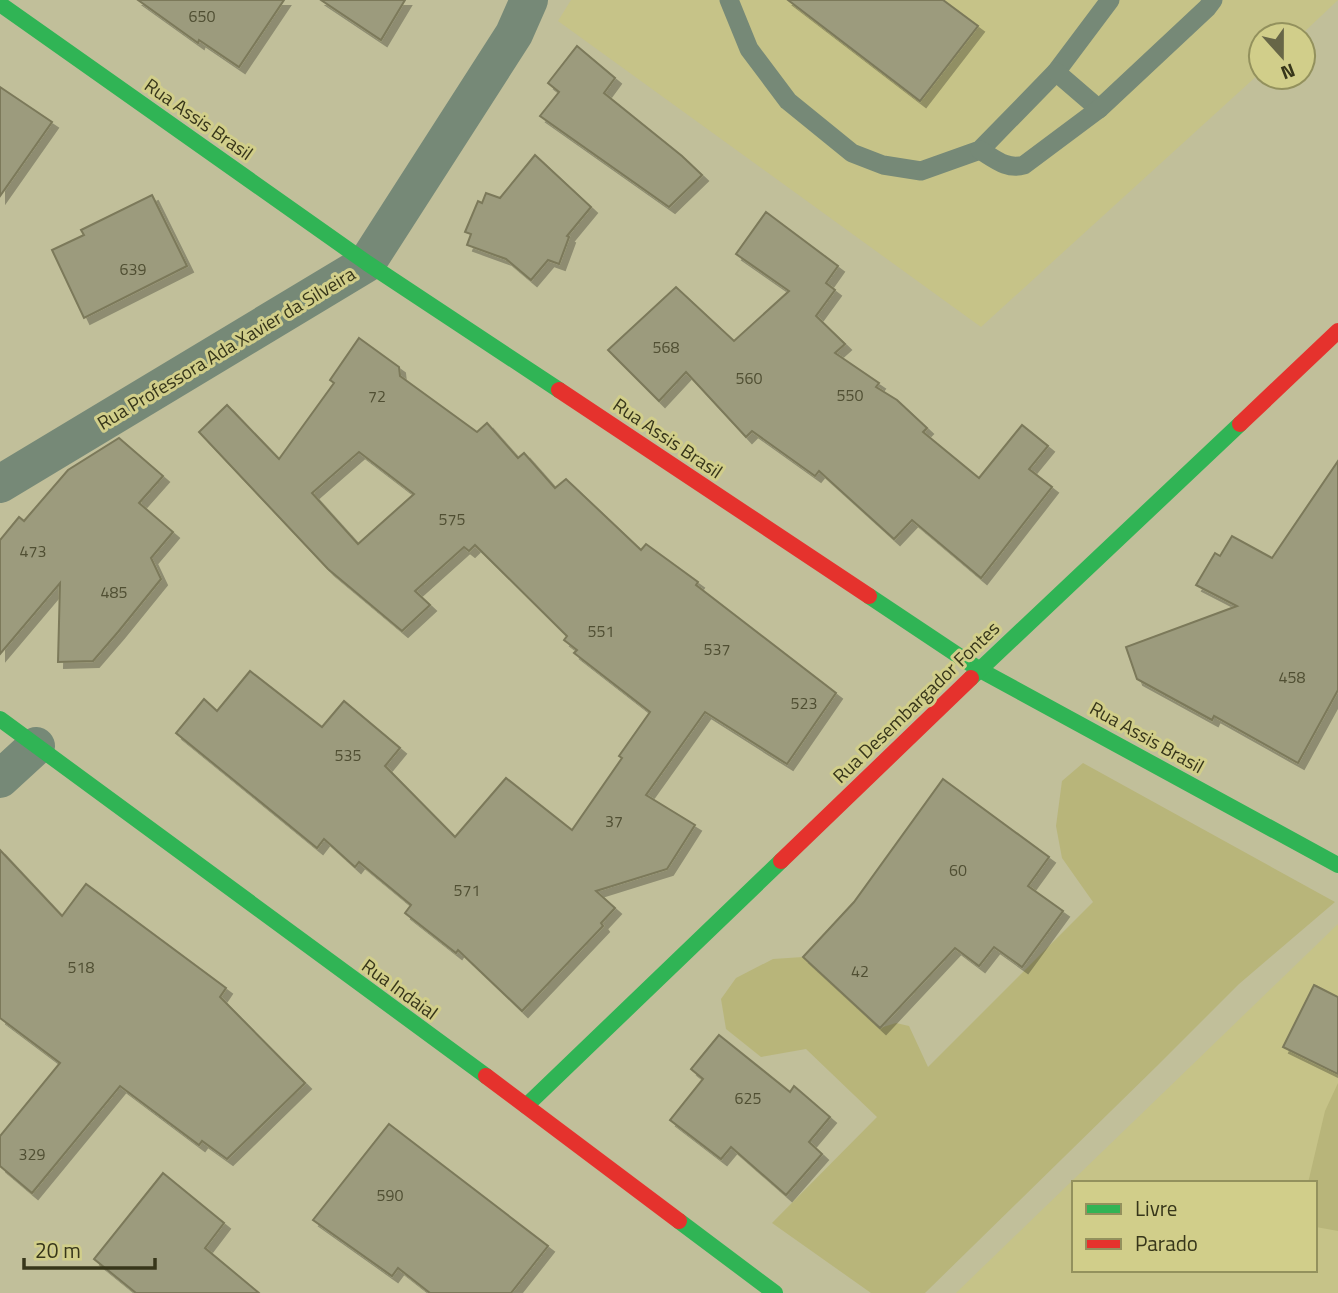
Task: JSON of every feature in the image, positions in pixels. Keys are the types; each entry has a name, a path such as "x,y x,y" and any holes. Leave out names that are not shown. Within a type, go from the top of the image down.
{"street":[{"name":"Rua Professora Ada Xavier da Silveira","path":"0,484 367,263 514,34 529,0"},
{"name":"Rua Assis Brasil","path":"0,5 367,263 980,670 1338,865"},
{"name":"Rua Desembargador Fontes","path":"526,1106 1338,331"},
{"name":"Rua Indaial","path":"0,719 775,1293"},
{"path":"0,779 36,746"}],"lane":[{"path":"729,0 749,48 788,101 852,153 883,165 921,172 981,150 1056,72 1110,0"},
{"path":"981,150 1003,165 1015,168 1024,165 1099,109 1213,0"},
{"path":"1056,72 1099,109"}],"shaded area":[{"path":"571,0 1338,0 1316,21 1247,21 1247,85 981,327 558,21"},
{"path":"1083,763 1335,902 1239,984 925,1293 871,1293 772,1223 877,1117 806,1049 761,1057 726,1029 721,999 736,978 773,959 803,957 880,1028 896,1023 909,1026 928,1067 1093,902 1062,858 1056,826 1062,781"},
{"path":"1338,924 1338,1293 956,1293"},
{"path":"1338,1083 1338,1231 1317,1227 1317,1181 1308,1181 1325,1111"}],"building":[{"path":"138,0 284,0 239,67 199,40 198,43"},
{"path":"321,0 405,0 381,40"},
{"path":"788,0 943,0 978,26 920,101"},
{"path":"577,46 615,78 604,93 702,175 669,207 540,116 559,92 548,83"},
{"path":"0,87 52,122 0,196"},
{"path":"535,155 591,207 567,236 569,237 559,264 548,260 531,280 506,259 467,245 471,234 465,232 478,201 482,203 486,193 500,198"},
{"path":"152,195 187,266 84,318 52,250 84,235 81,230"},
{"path":"766,212 838,266 826,283 835,290 816,316 845,344 835,353 879,383 876,387 897,400 927,428 923,432 979,478 1022,425 1048,446 1029,469 1052,487 981,578 912,520 894,539 819,471 815,476 752,431 746,437 686,372 659,401 608,350 676,287 734,341 789,291 736,254"},
{"path":"359,338 399,367 400,376 477,432 487,423 518,458 524,453 555,488 566,479 641,550 646,544 698,582 696,585 836,693 787,764 705,712 646,795 695,825 667,869 596,891 615,908 601,923 603,926 522,1011 458,950 456,953 405,913 411,905 359,862 355,867 324,839 317,848 176,733 204,699 217,711 250,671 322,727 344,701 400,748 385,766 455,837 506,778 572,830 650,712 574,653 577,650 564,640 567,636 475,545 469,551 464,547 415,591 430,605 402,631 328,569 199,432 227,405 279,459 334,383 330,380","holes":["359,452 414,494 358,544 312,493"]},
{"path":"119,438 163,476 139,503 173,532 151,558 161,579 93,661 58,662 60,583 0,654 0,540 19,517 24,521 68,470"},
{"path":"1338,461 1338,690 1298,763 1214,716 1212,720 1137,679 1126,647 1237,606 1196,585 1215,553 1220,556 1232,536 1272,558"},
{"path":"943,779 1049,857 1028,886 1063,911 1022,967 994,947 979,966 955,948 880,1028 803,957 854,902"},
{"path":"0,850 62,916 86,884 226,988 220,997 305,1083 227,1159 202,1141 199,1145 120,1086 32,1193 0,1166 0,1136 60,1063 0,1018"},
{"path":"1314,985 1338,997 1338,1074 1283,1047"},
{"path":"719,1035 790,1092 794,1086 830,1117 809,1142 822,1154 786,1195 731,1147 721,1159 670,1120 703,1079 691,1069"},
{"path":"389,1124 548,1246 511,1293 430,1293 398,1268 392,1276 313,1220"},
{"path":"163,1173 224,1223 205,1248 259,1293 136,1293 94,1259"}],"traffic: fast":[{"path":"0,4 367,263 559,390"},
{"path":"971,678 1240,424"},
{"path":"869,596 980,670 1338,865"},
{"path":"0,719 486,1076"},
{"path":"526,1106 781,861"},
{"path":"679,1221 775,1293"}],"traffic: jam":[{"path":"1240,424 1338,331"},
{"path":"559,390 869,596"},
{"path":"781,861 971,678"},
{"path":"486,1076 679,1221"}]}
